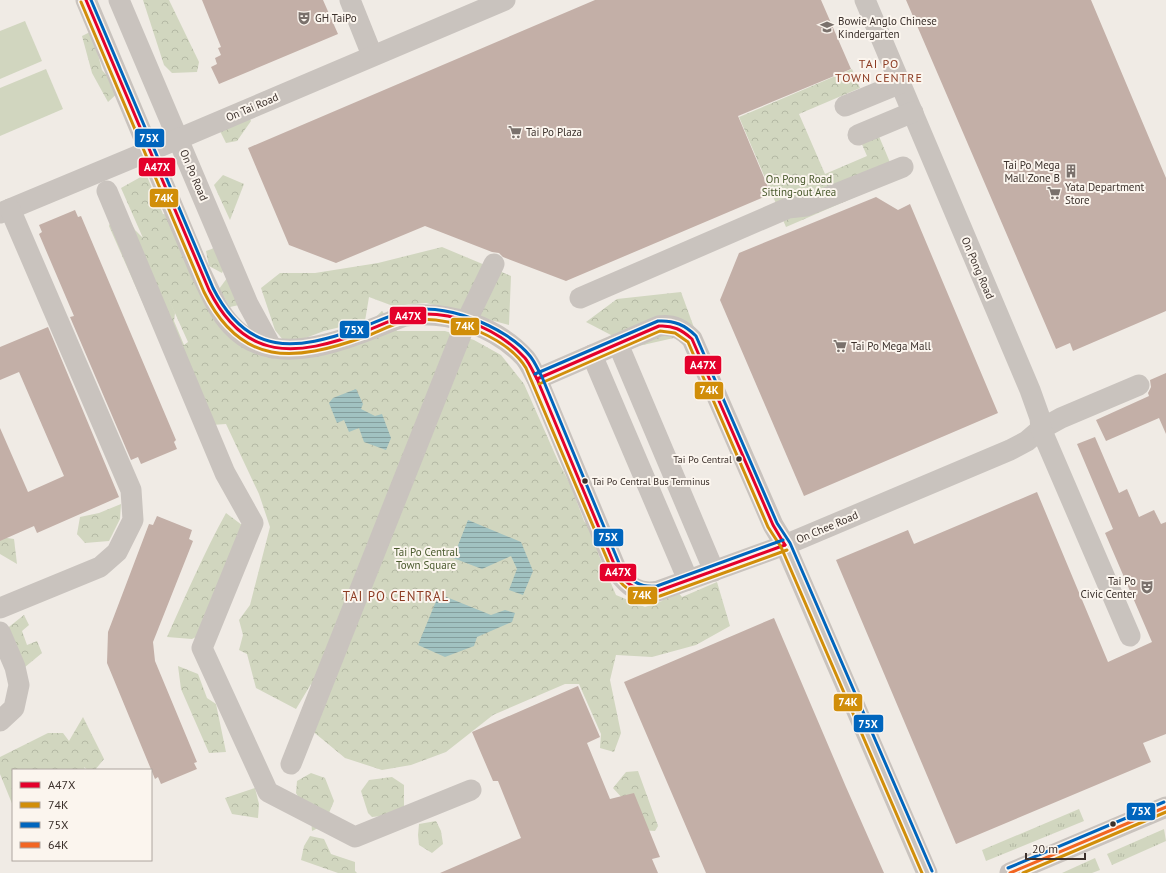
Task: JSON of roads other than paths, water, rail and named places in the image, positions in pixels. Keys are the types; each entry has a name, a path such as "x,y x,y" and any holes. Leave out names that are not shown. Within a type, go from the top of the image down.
{"street":[{"path":"86,0 198,267 218,306 231,325 249,341 272,348 288,349 326,344 405,316 418,314 447,317 466,322 493,333 510,344 526,359 537,379 613,560 622,578 633,588 645,592 658,590 785,545 773,525 692,339 679,328 666,325 537,379"},
{"name":"On Po Road","path":"119,0 248,304 272,348"},
{"path":"350,0 372,56"},
{"name":"On Tai Road","path":"5,211 504,0"},
{"name":"On Pong Road","path":"865,0 1030,390 1040,418 1041,429 1130,636"},
{"path":"845,106 900,83"},
{"path":"858,135 913,112"},
{"path":"580,298 788,208 806,206 903,167"},
{"path":"107,191 226,473 253,523 202,648 268,792 355,837 471,790"},
{"path":"0,608 100,567 117,552 133,520 131,490 5,211"},
{"path":"291,764 466,322 494,264"},
{"path":"618,344 714,571"},
{"path":"592,355 688,580"},
{"name":"On Chee Road","path":"928,873 785,545 1010,450 1027,441 1041,429 1139,385"},
{"path":"0,632 15,667 19,685 14,708 0,721"},
{"path":"1010,873 1166,807"}],"water":[{"path":"356,389 363,404 361,409 375,416 382,414 391,438 386,450 364,442 359,428 349,432 344,420 337,423 329,403 333,398"},
{"path":"468,520 521,542 533,571 523,595 509,590 517,569 511,556 482,569 453,558"},
{"path":"439,594 491,615 505,610 515,613 512,622 477,637 474,646 445,657 418,645"}],"place":[{"name":"GH TaiPo","path":"304,18"},
{"name":"Bowie Anglo Chinese Kindergarten","path":"827,27"},
{"name":"Tai Po Plaza","path":"515,132"},
{"name":"Tai Po Mega Mall Zone B","path":"1071,171"},
{"name":"Yata Department Store","path":"1054,193"},
{"name":"Tai Po Mega Mall","path":"840,346"},
{"name":"Tai Po Central","path":"739,459"},
{"name":"Tai Po Central Bus Terminus","path":"585,481"},
{"name":"Tai Po Civic Center","path":"1147,587"}],"district":[{"name":"TAI PO TOWN CENTRE","path":"879,70"},
{"name":"TAI PO CENTRAL","path":"396,596"}],"park label":[{"name":"On Pong Road Sitting-out Area","path":"799,185"},
{"name":"Tai Po Central Town Square","path":"426,558"}]}
